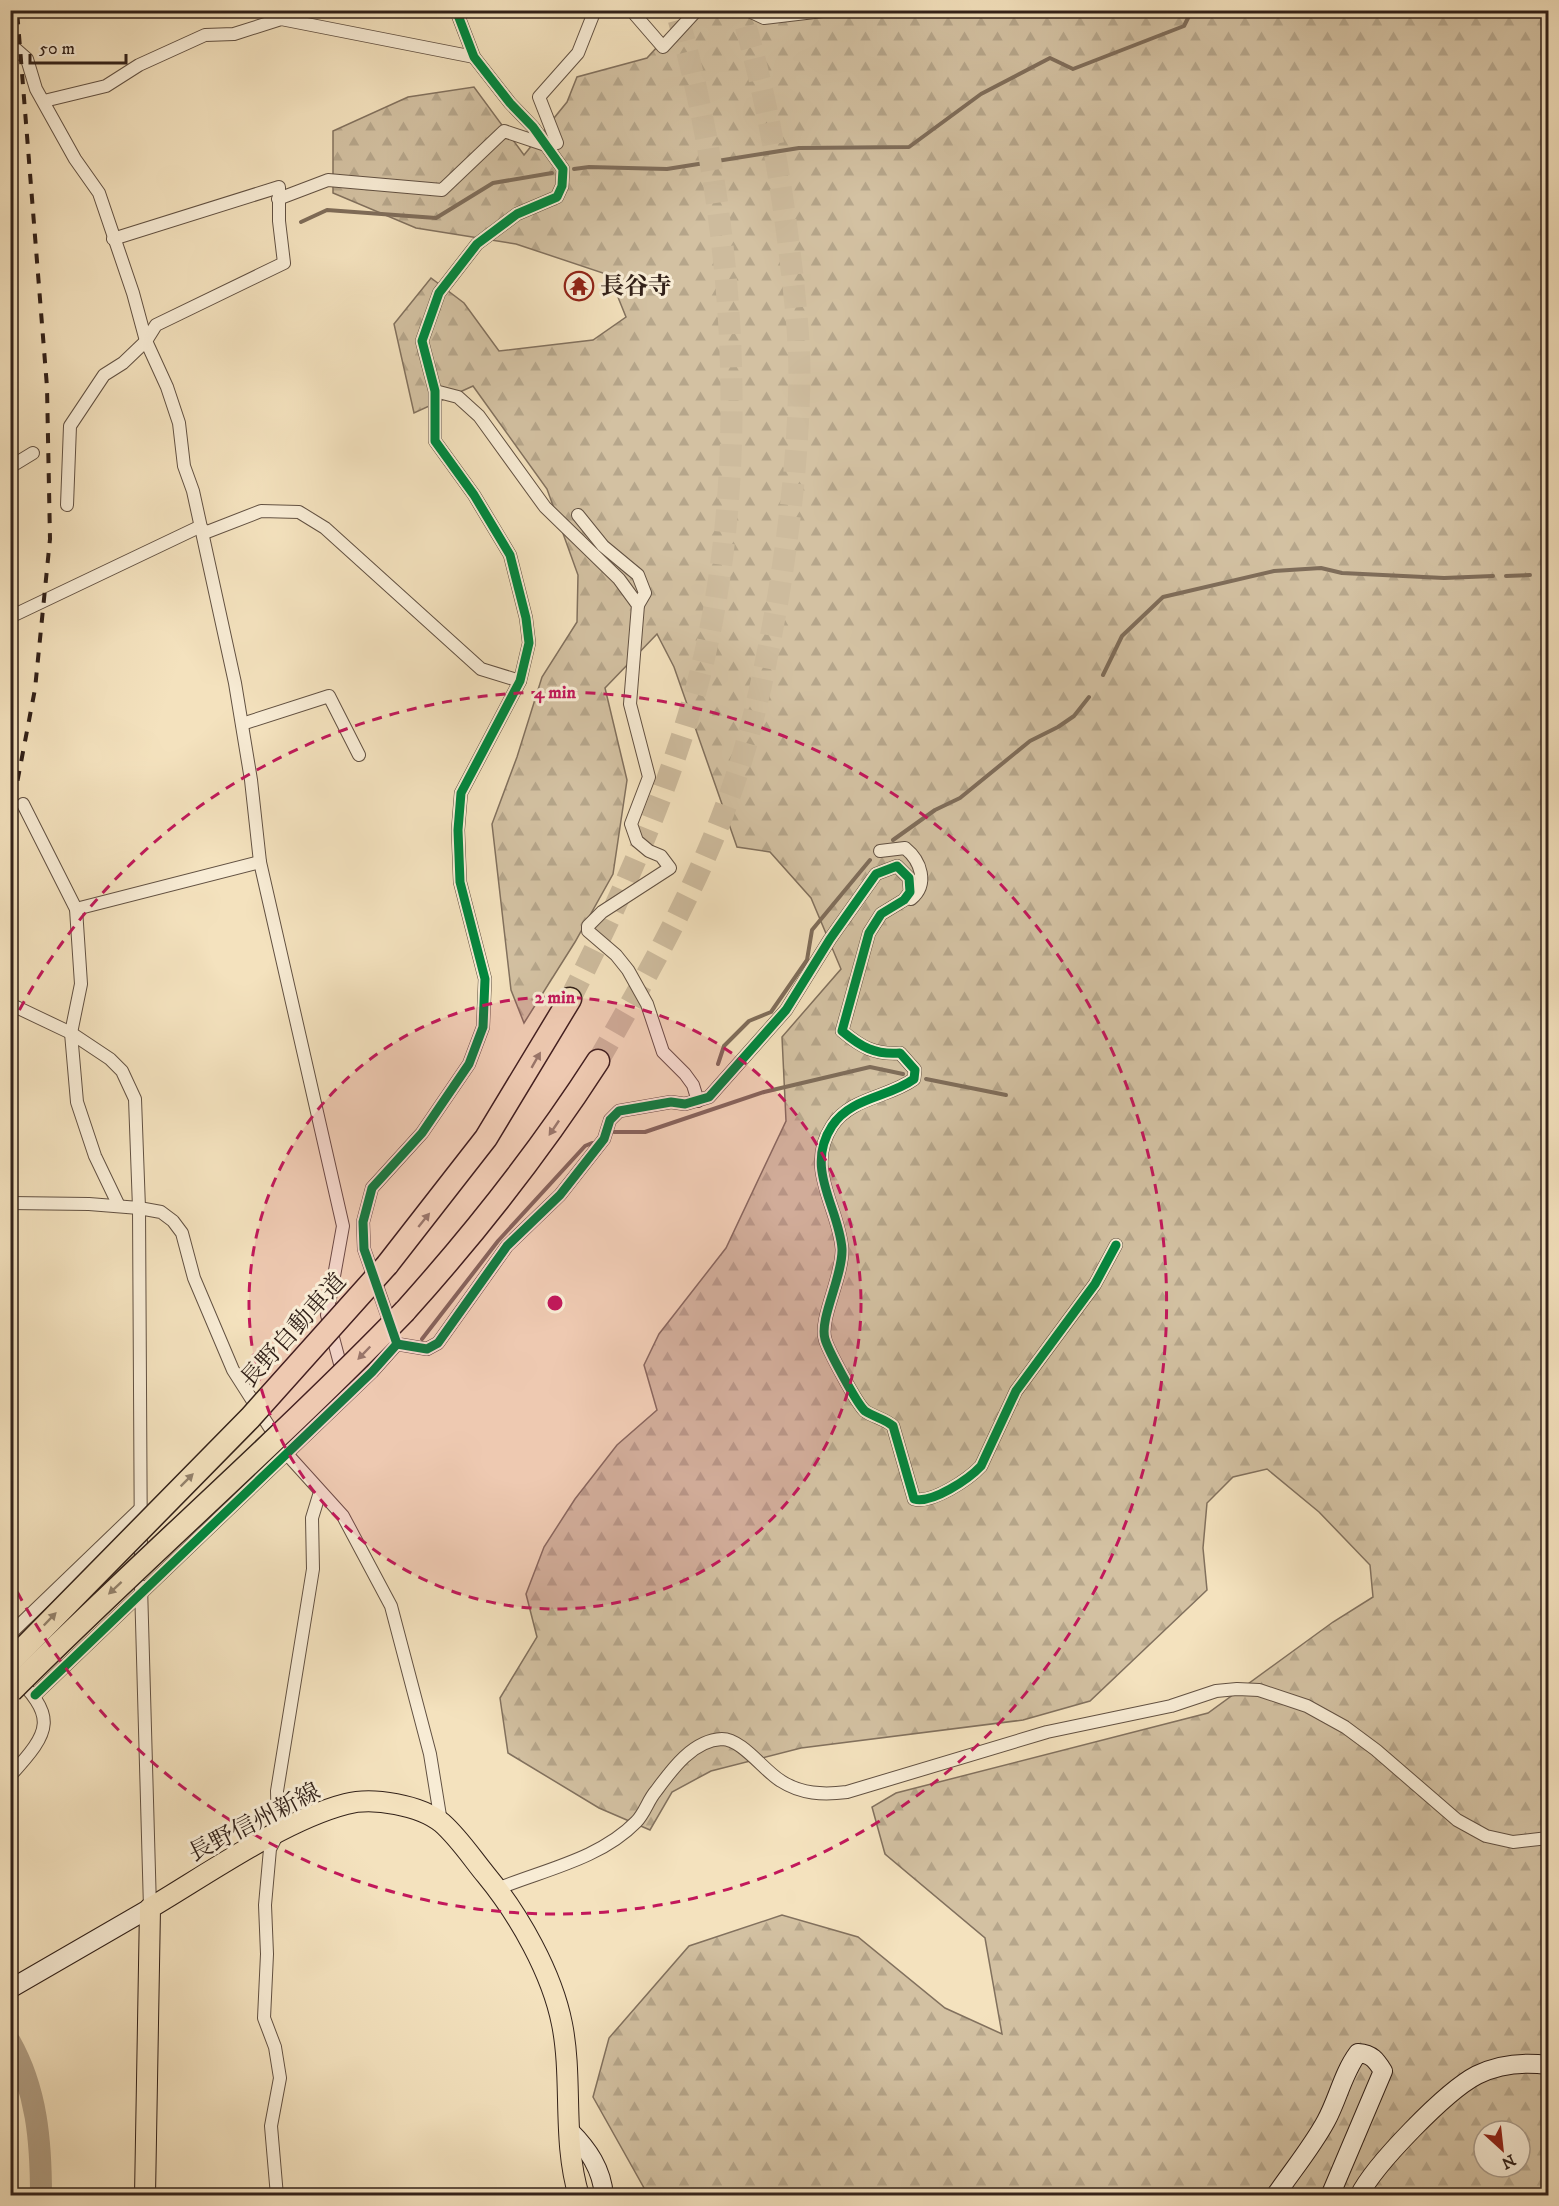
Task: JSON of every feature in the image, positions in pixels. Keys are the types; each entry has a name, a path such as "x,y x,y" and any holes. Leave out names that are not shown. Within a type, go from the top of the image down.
{"highway":[{"name":"長野自動車道","path":"10,1662 265,1402 387,1265 486,1138 570,999"},
{"path":"11,1691 128,1576 306,1410 405,1311 508,1191 553,1130 598,1061"}],"main road":[{"name":"長野信州新線","path":"150,1908 278,1833 347,1804 369,1801 387,1802 413,1809 441,1822 497,1889 555,1992 563,2027 570,2131 579,2196"},
{"path":"10,1989 150,1908"},
{"path":"145,2196 150,1908"},
{"path":"1275,2196 1325,2123 1341,2091 1348,2067 1358,2053 1368,2054 1376,2059 1383,2071 1330,2196"},
{"path":"1359,2196 1366,2182 1383,2160 1456,2089 1478,2075 1510,2065 1530,2063 1548,2066"},
{"path":"570,2131 589,2151 603,2185 604,2196"}],"street":[{"path":"397,1344 364,1249 363,1222 372,1188 422,1132 440,1108 469,1064 483,1027 485,979 460,882 458,822 461,793 520,681 529,643 526,618 510,555 474,495 435,441 435,391 422,341 439,293 477,244 517,214 557,197 562,186 563,169 474,57 456,10"},
{"path":"278,199 328,180 442,190 504,131 546,145 557,143 539,96 578,53 595,10"},
{"path":"631,10 663,47 698,10"},
{"path":"747,10 764,18 831,10"},
{"path":"44,101 106,86 139,65 205,35 234,34 281,19 474,57"},
{"path":"10,44 27,59 36,89 75,159 99,193 113,230 113,238 133,293 146,341 167,387 179,423 184,466 193,491 242,724 260,862 343,1226 327,1315 348,1394"},
{"path":"67,505 70,426 104,375 123,363 146,341 156,326 180,312 284,263 279,187 113,238"},
{"path":"435,391 458,397 479,416 545,507 619,579 638,605"},
{"path":"10,467 33,453"},
{"path":"199,527 207,532 261,511 299,512 325,528 481,669 520,681"},
{"path":"578,515 603,546 638,575 645,593 638,605 630,704 649,777 632,824 637,841 649,851 662,856 670,868 603,912 588,926 588,931 616,955 628,970 647,1004 663,1052 693,1085 698,1101"},
{"path":"10,616 199,527"},
{"path":"242,724 329,696 359,755"},
{"path":"22,804 76,909 81,984 71,1034 77,1102 95,1156 119,1206"},
{"path":"880,851 905,848 920,869 922,885 911,899 906,897"},
{"path":"76,909 260,862"},
{"path":"397,1344 427,1349 438,1343 507,1246 560,1195 604,1139 610,1120 619,1111 671,1102 685,1104 709,1097 786,1010 830,939 876,874 897,866 904,870 909,878 910,892 881,914 869,933 842,1031 862,1048 883,1054 900,1053 915,1070 914,1079 901,1089 850,1106 832,1126 824,1150 820,1174 837,1221 842,1250 839,1278 826,1320 825,1338 863,1409 893,1426 914,1499 926,1500 972,1476 981,1466 1016,1391 1095,1284 1116,1245"},
{"path":"10,1004 71,1034 116,1064 132,1089 135,1099 139,1208 141,1590 150,1908"},
{"path":"10,1203 139,1208 161,1212 173,1221 182,1233 194,1278 233,1370 286,1453 343,1516 391,1606 430,1754 441,1822"},
{"path":"35,1695 397,1344"},
{"path":"277,2196 271,2126 280,2078 275,2047 264,2018 268,1868 270,1849 278,1833 277,1791 313,1569 312,1518 320,1492"},
{"path":"10,1634 141,1508"},
{"path":"10,1671 35,1695 42,1711 44,1730 39,1743 10,1776"},
{"path":"497,1889 575,1860 626,1832 638,1820 655,1791 682,1760 713,1740 735,1741 779,1780 802,1790 824,1795 847,1792 1047,1732 1171,1706 1223,1689 1259,1690 1307,1706 1346,1727 1457,1820 1486,1836 1513,1842 1548,1838"}],"green space":[{"path":"690,11 1548,11 1548,2195 648,2195 593,2097 609,2038 689,1946 782,1915 858,1937 945,2008 1002,2034 985,1938 885,1854 872,1807 896,1793 1208,1713 1333,1622 1373,1597 1370,1565 1319,1512 1267,1469 1233,1477 1207,1503 1203,1548 1207,1590 1090,1701 1023,1720 801,1748 711,1771 672,1792 650,1830 599,1808 508,1753 500,1698 537,1637 526,1594 544,1547 575,1499 617,1445 657,1410 644,1365 659,1334 726,1248 786,1121 782,1037 841,969 811,898 770,852 737,847 674,667 657,634 605,688 627,780 613,874 575,942 524,1023 511,990 492,824 517,757 542,677 577,622 578,575 547,489 473,386 414,413 394,324 431,278 464,303 499,351 593,340 626,317 609,275 516,244 416,228 333,193 333,131 408,97 474,87 524,155 567,102 577,77 647,58"}],"waterway":[{"path":"574,169 589,167 667,169 799,148 909,147 981,94 1050,58 1073,69 1184,26 1192,10"},
{"path":"301,222 327,210 436,218 493,183 552,173"},
{"path":"1103,675 1122,636 1163,597 1274,571 1321,568 1342,573 1444,578 1493,576"},
{"path":"1506,576 1530,575"},
{"path":"893,840 935,810 960,798 1030,741 1074,716 1089,697"},
{"path":"718,1064 724,1046 749,1021 771,1012 807,960 812,930 870,860"},
{"path":"614,1132 645,1132 764,1092 870,1067 903,1074"},
{"path":"926,1079 1006,1095"},
{"path":"422,1339 498,1241 585,1146 592,1143"},
{"path":"10,2042 26,2079 36,2117 41,2196"}],"tunnel":[{"path":"570,999 625,885 672,767 697,686 715,605 726,520 731,434 730,347 724,260 713,174 676,10"},
{"path":"598,1061 674,924 722,817 742,758 765,667 786,548 798,421 799,362 796,313 787,232 772,136 741,10"}],"railway":[{"path":"10,820 35,689 50,539 47,387 17,10"}],"cycle path":[{"path":"397,1344 364,1249 363,1222 372,1188 422,1133 469,1064 483,1027 485,979 460,882 458,830 461,793 520,681 529,643 526,618 510,555 474,495 435,441 435,391 422,341 439,293 477,244 517,214 557,197 562,186 563,169 533,127 510,103 474,57 456,10"},
{"path":"35,1695 372,1372 397,1344 427,1349 438,1343 507,1246 560,1195 604,1139 610,1120 619,1111 671,1102 685,1104 709,1097 786,1010 830,939 876,874 897,866 909,878 910,892 904,900 881,914 869,933 842,1031 869,1049 883,1053 900,1053 915,1070 914,1079 849,1109 832,1126 824,1142 821,1157 822,1173 840,1233 842,1249 839,1272 824,1330 831,1354 861,1406 865,1411 893,1426 914,1499 922,1500 940,1494 981,1466 1016,1391 1095,1284 1116,1245"}],"place":[{"name":"長谷寺","path":"579,286"}]}
